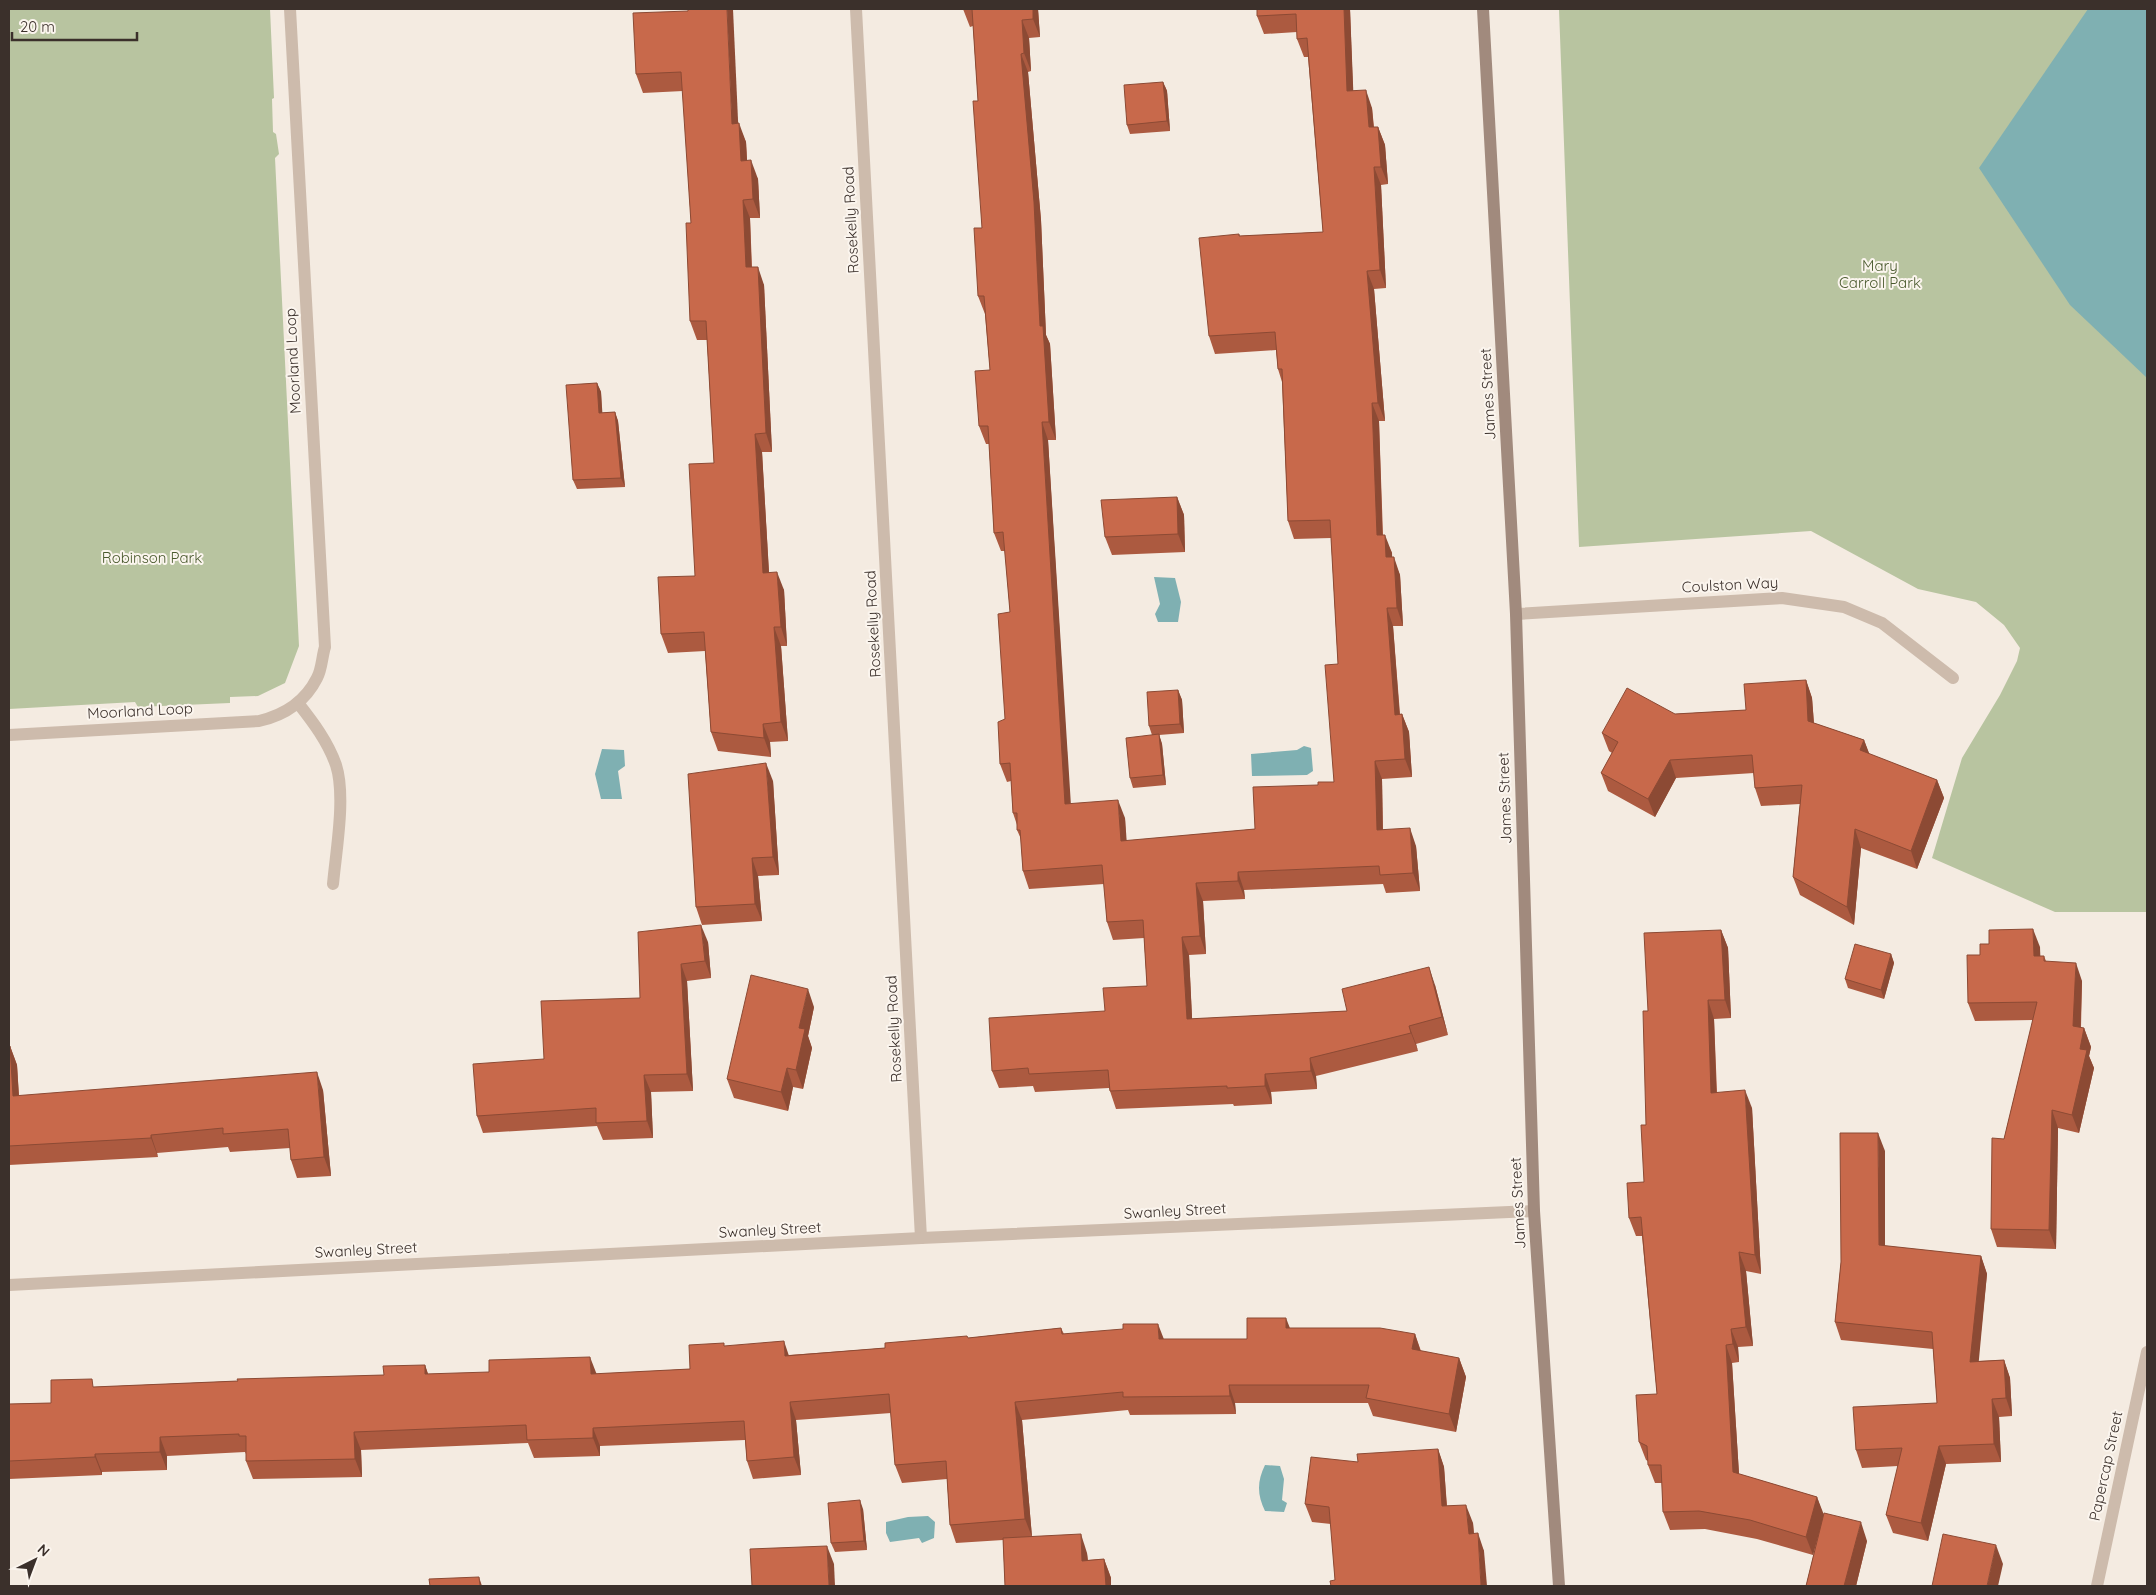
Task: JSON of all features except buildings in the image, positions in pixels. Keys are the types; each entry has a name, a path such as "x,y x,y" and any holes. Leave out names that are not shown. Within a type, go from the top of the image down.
{"street":[{"name":"Moorland Loop","path":"9,735 259,721 280,716 298,703 318,677 325,647 290,9"},
{"name":"Rosekelly Road","path":"856,9 921,1238"},
{"name":"James Street","path":"1483,9 1516,614 1534,1211 1559,1586"},
{"name":"Coulston Way","path":"1516,614 1782,598 1844,607 1882,623 1953,678"},
{"path":"298,703 319,730 336,766 340,801 333,884"},
{"name":"Swanley Street","path":"9,1285 921,1238 1534,1211"},
{"name":"Papercap Street","path":"2097,1586 2147,1352"}],"green space":[{"name":"Robinson Park","path":"9,9 270,9 274,98 272,99 273,132 276,134 279,154 275,158 299,646 285,683 258,696 230,697 230,703 138,707 135,702 9,709"},
{"name":"Mary Carroll Park","path":"1559,9 2147,9 2147,912 2055,912 1932,858 1962,758 2000,695 2017,661 2020,648 2004,625 1976,602 1918,589 1811,531 1579,547"}],"water":[{"path":"2088,9 2147,9 2147,378 2070,305 1979,168"},
{"path":"1154,577 1175,578 1181,602 1178,622 1158,622 1155,614 1160,604"},
{"path":"1304,746 1311,748 1313,771 1307,775 1252,776 1251,754 1297,750"},
{"path":"602,749 624,750 625,766 618,771 622,799 601,799 595,774"},
{"path":"1265,1465 1280,1466 1284,1479 1282,1500 1287,1503 1284,1512 1265,1511 1262,1505 1259,1488 1260,1477"},
{"path":"928,1516 935,1522 934,1538 922,1543 919,1538 890,1542 886,1533 886,1522 908,1517"}]}
